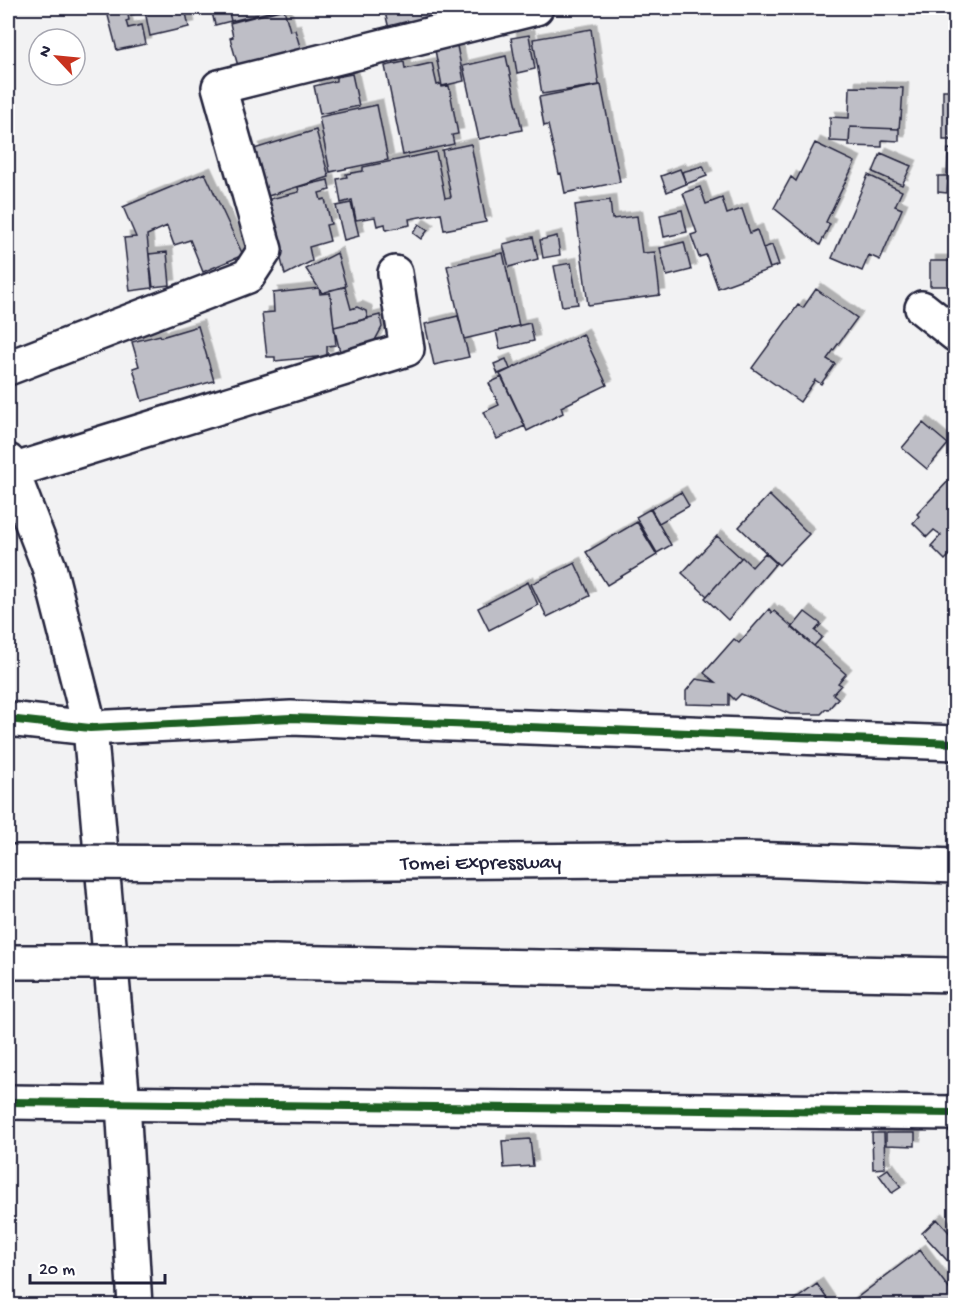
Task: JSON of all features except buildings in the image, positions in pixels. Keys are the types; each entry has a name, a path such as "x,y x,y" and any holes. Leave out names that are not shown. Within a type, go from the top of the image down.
{"main road":[{"path":"8,368 248,276 265,250 219,87 536,8"},
{"path":"135,1305 123,1103 90,729 49,567 10,466 407,349 395,273"},
{"path":"922,308 956,335"},
{"path":"8,719 90,729 291,718 956,743"},
{"name":"Tomei Expressway","path":"8,861 271,863 745,859 956,866"},
{"path":"8,962 274,962 956,975"},
{"path":"8,1102 956,1113"}],"cycle path":[{"path":"8,719 90,728 291,718 956,743"},
{"path":"8,1102 956,1113"}]}
